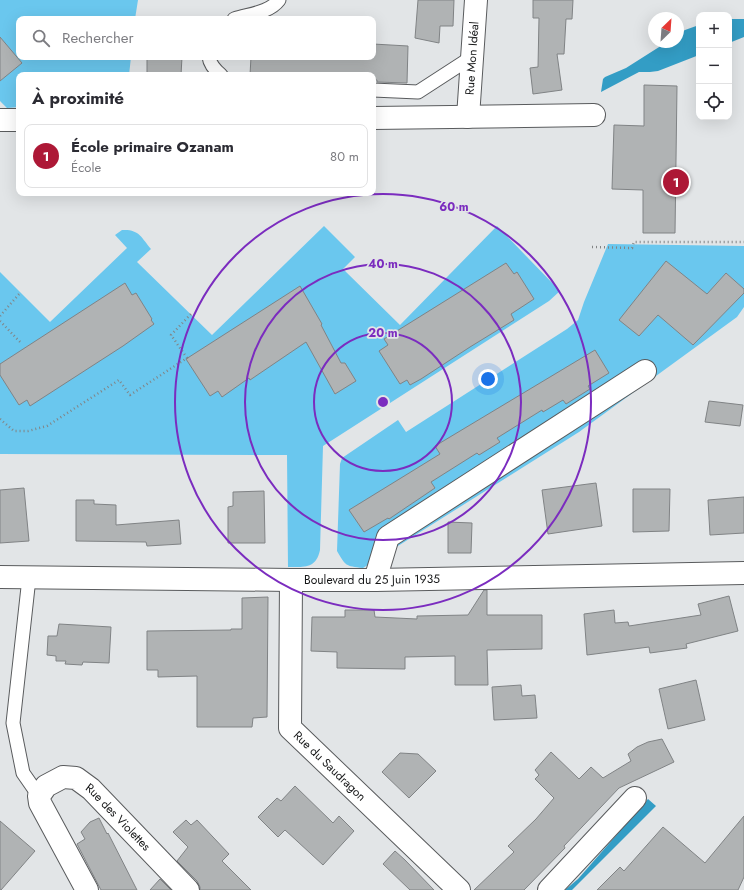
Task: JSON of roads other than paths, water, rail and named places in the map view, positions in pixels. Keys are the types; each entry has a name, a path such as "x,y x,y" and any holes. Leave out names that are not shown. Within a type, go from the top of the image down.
{"street":[{"name":"Rue Mon Idéal","path":"468,117 476,0"},
{"path":"376,118 594,115"},
{"path":"0,120 16,120"},
{"path":"375,580 388,537 645,371"},
{"name":"Boulevard du 25 Juin 1935","path":"0,578 375,580 744,573"},
{"name":"Rue du Saudragon","path":"291,580 290,728 459,890"},
{"name":"Rue des Violettes","path":"39,796 46,786 63,777 76,778 91,789 188,890"},
{"path":"39,796 40,803 87,890"},
{"path":"549,890 635,798"}],"lane":[{"path":"244,16 268,9 279,0"},
{"path":"376,90 418,92 472,57"},
{"path":"210,60 214,70 217,72"},
{"path":"29,578 13,723 23,773 39,796"}],"place":[{"name":"École primaire Ozanam","path":"676,182"}]}
